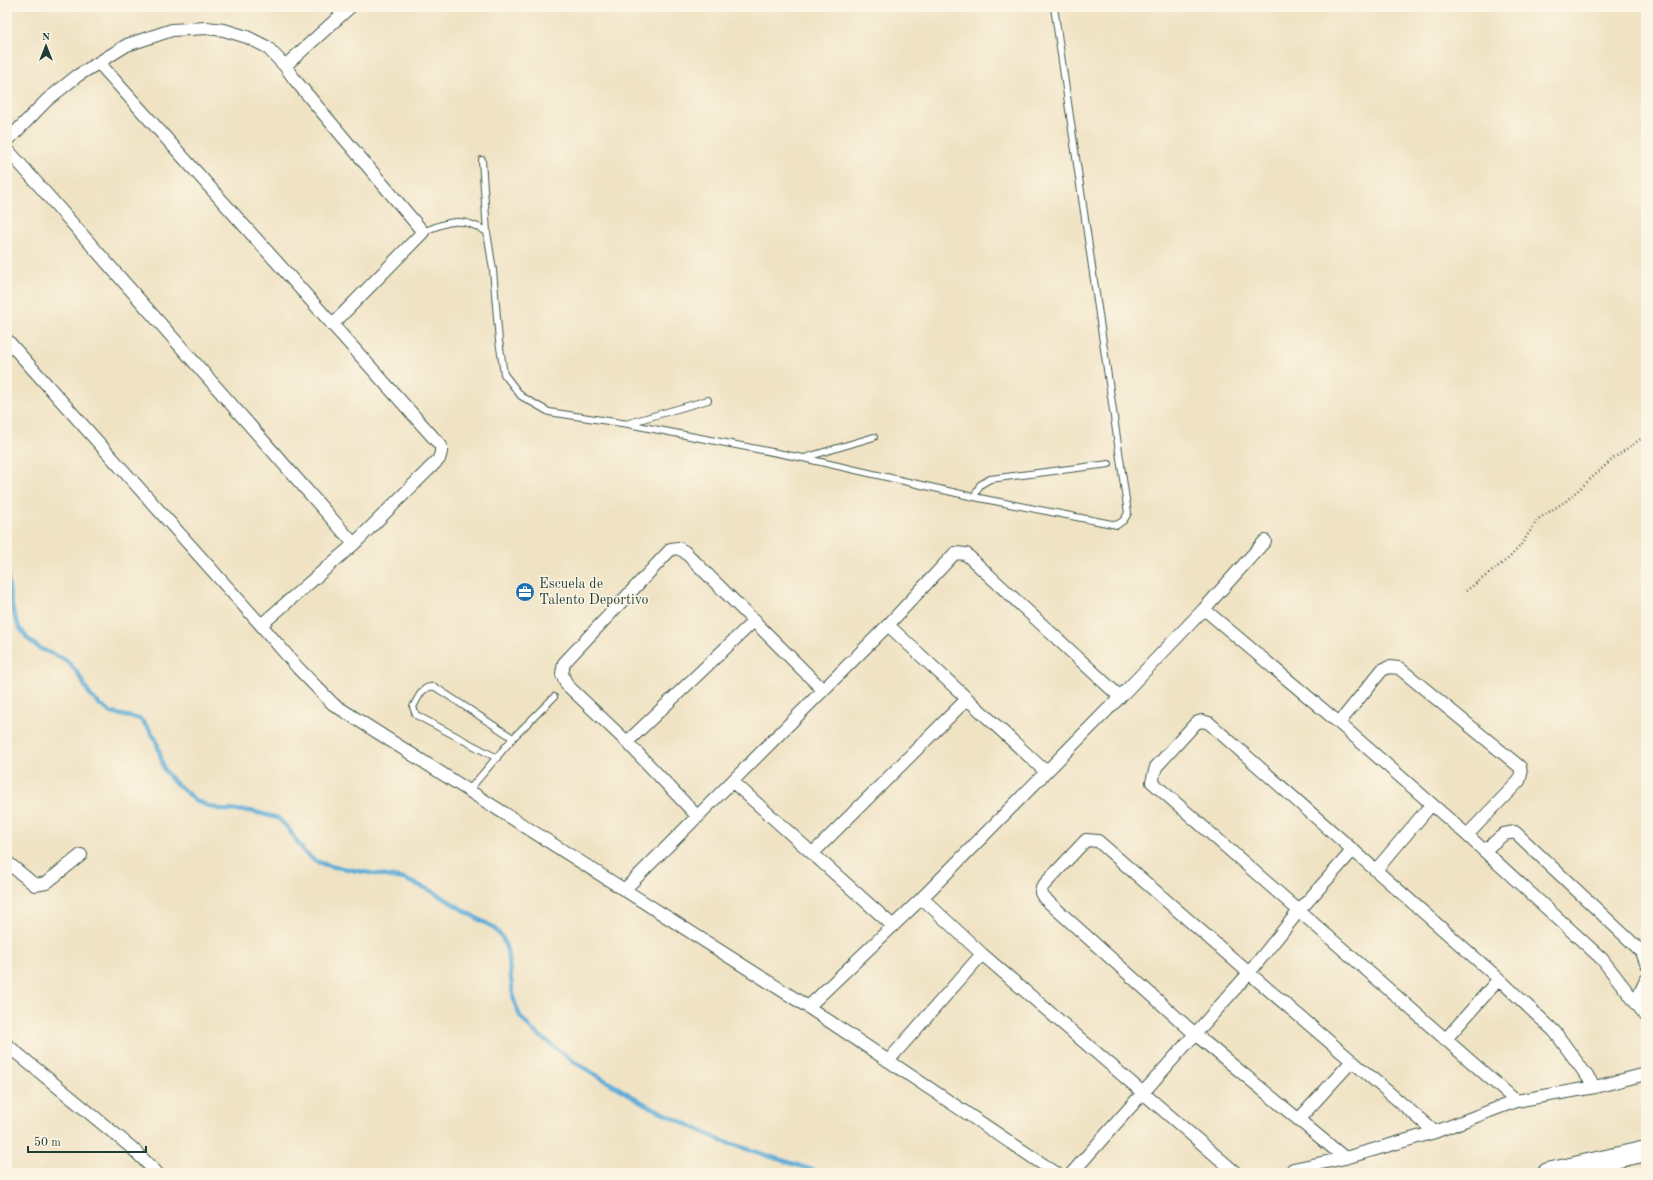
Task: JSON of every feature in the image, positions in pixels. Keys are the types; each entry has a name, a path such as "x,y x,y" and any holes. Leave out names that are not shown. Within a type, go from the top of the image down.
{"main road":[{"path":"1548,1173 1646,1151"}],"street":[{"path":"285,66 350,7"},
{"path":"7,141 47,100 77,76 127,45 172,30 206,28 224,30 247,37 267,47 285,66 295,80 423,232 332,325"},
{"path":"99,63 441,446 441,452 438,459 354,544 261,625"},
{"path":"7,149 354,544"},
{"path":"7,340 298,668 333,704 625,889 808,1008 1056,1173"},
{"path":"808,1008 892,925 922,898 1120,697 1204,609 1265,541"},
{"path":"698,817 627,742 567,685 562,674 564,664 672,549 678,548 685,552 755,620 822,690"},
{"path":"625,889 888,625 955,553 961,552 966,554 1120,697"},
{"path":"1204,609 1339,722 1430,805 1484,851 1602,959 1646,1016"},
{"path":"627,742 755,620"},
{"path":"888,625 1046,772"},
{"path":"1339,722 1382,670 1389,667 1399,668 1520,767 1521,774 1519,781 1467,836"},
{"path":"813,853 967,699"},
{"path":"1516,1101 1298,912 1152,782 1156,767 1196,723 1202,721 1209,723 1499,979 1555,1032 1595,1087"},
{"path":"732,782 892,925"},
{"path":"1376,870 1430,805"},
{"path":"1484,851 1504,834 1515,832 1642,952 1646,964"},
{"path":"1345,1158 1194,1034 1044,898 1041,893 1042,887 1086,840 1098,841 1249,973 1435,1132"},
{"path":"1072,1173 1249,973 1298,912 1353,850"},
{"path":"7,862 35,885 40,885 46,883 81,855"},
{"path":"922,898 982,954 1236,1173"},
{"path":"888,1061 982,954"},
{"path":"1446,1040 1499,979"},
{"path":"1636,1002 1646,980"},
{"path":"7,1045 132,1148 157,1173"},
{"path":"1299,1119 1352,1060"},
{"path":"1293,1169 1345,1158 1435,1132 1516,1101 1595,1087 1646,1074"}],"lane":[{"path":"482,160 487,232 493,270 499,341 504,374 521,396 549,412 628,424 803,458 974,498 1118,525 1124,520 1128,512 1054,7"},
{"path":"423,232 440,224 458,221 474,224 487,232"},
{"path":"628,424 708,400"},
{"path":"803,458 874,437"},
{"path":"974,498 980,486 990,480 1109,464"},
{"path":"497,758 416,715 413,707 423,689 428,686 435,687 513,738"},
{"path":"470,790 513,738 554,697"}],"path":[{"path":"1466,591 1509,558 1521,545 1538,518 1566,501 1614,458 1646,435"}],"waterway":[{"path":"7,569 10,598 14,614 19,627 28,639 39,648 66,660 77,672 90,695 100,705 112,713 140,719 156,740 164,769 172,780 195,800 208,806 223,810 251,811 278,818 288,828 304,852 315,861 330,866 404,879 430,890 493,927 502,937 507,950 514,1001 520,1016 532,1030 576,1063 645,1104 722,1141 822,1173"}],"place":[{"name":"Escuela de Talento Deportivo","path":"525,592"}]}
